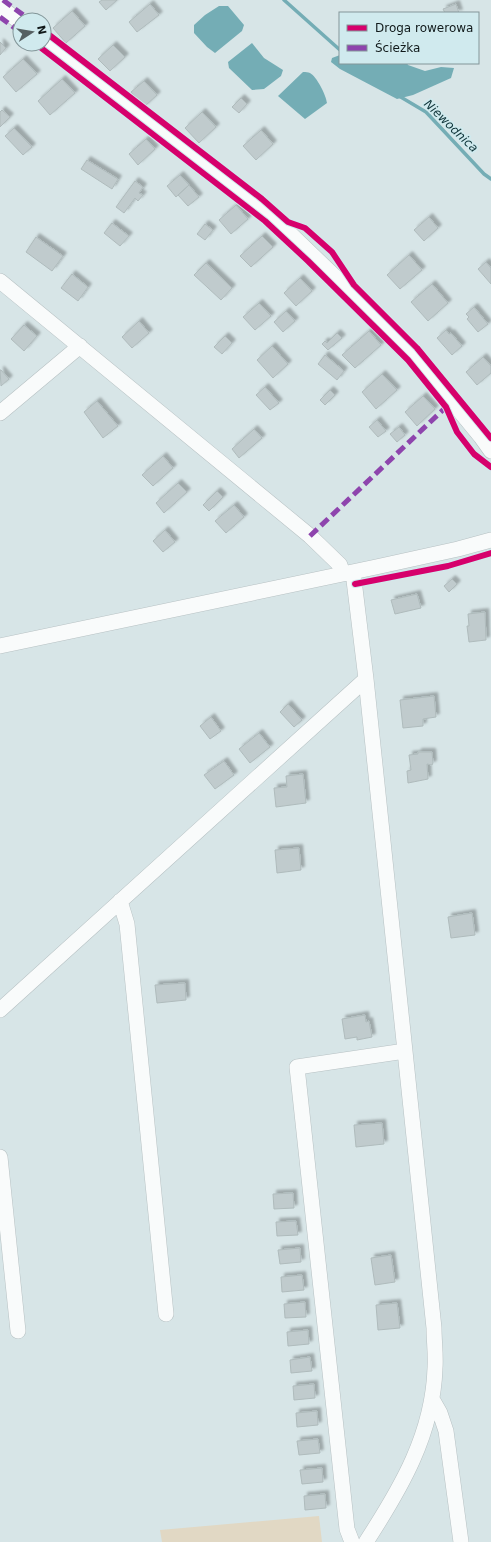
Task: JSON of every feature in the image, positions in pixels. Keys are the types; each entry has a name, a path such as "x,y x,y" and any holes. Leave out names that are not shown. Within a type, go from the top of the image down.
{"street":[{"path":"0,7 12,16"},
{"path":"52,46 278,222 379,319 412,353 491,451"},
{"path":"0,281 310,536 348,573 366,679 434,1328 435,1368 432,1399 412,1464 366,1542"},
{"path":"0,413 80,346"},
{"path":"0,646 348,573 458,549 491,540"},
{"path":"0,1010 366,679"},
{"path":"120,901 127,924 166,1314"},
{"path":"352,1542 347,1529 297,1067 405,1051"},
{"path":"0,1157 18,1331"},
{"path":"432,1399 440,1412 446,1432 460,1542"}],"shaded area":[{"path":"319,1516 322,1542 162,1542 160,1530"}],"water":[{"path":"219,6 228,6 244,25 242,31 215,53 194,33 194,25 205,15"},
{"path":"252,43 264,58 283,70 281,76 264,89 252,90 229,68 228,62"},
{"path":"339,55 339,64 408,64 425,71 441,67 454,68 451,78 413,95 397,99 340,69 331,62 332,58"},
{"path":"303,72 313,75 323,91 327,103 305,119 278,96"}],"building":[{"path":"102,0 117,0 106,10 99,2"},
{"path":"150,4 159,15 137,32 129,22"},
{"path":"456,4 459,12 444,12 443,9"},
{"path":"72,11 85,26 66,43 53,28"},
{"path":"0,42 6,48 0,55"},
{"path":"113,45 125,57 110,71 98,59"},
{"path":"23,59 37,74 16,92 3,77"},
{"path":"62,79 75,93 50,115 38,101"},
{"path":"144,81 157,95 144,107 131,92"},
{"path":"241,98 247,104 239,113 232,107"},
{"path":"2,110 10,117 0,127 0,112"},
{"path":"202,112 216,127 199,143 185,128"},
{"path":"14,128 32,147 23,155 5,136"},
{"path":"261,130 273,144 256,160 243,146"},
{"path":"146,139 155,149 138,165 129,154"},
{"path":"87,160 118,179 112,189 81,169"},
{"path":"180,175 189,185 176,197 167,186"},
{"path":"135,181 143,187 139,193 143,195 138,201 135,198 124,213 116,207"},
{"path":"189,185 199,197 188,206 178,195"},
{"path":"236,205 248,219 231,234 219,220"},
{"path":"429,217 438,228 424,241 414,230"},
{"path":"112,223 129,236 120,246 104,233"},
{"path":"205,224 213,230 205,240 197,234"},
{"path":"262,236 273,247 251,267 240,256"},
{"path":"36,237 63,256 52,271 26,252"},
{"path":"409,255 422,270 400,289 387,275"},
{"path":"486,262 491,268 491,284 478,269"},
{"path":"206,263 232,288 221,300 194,275"},
{"path":"72,274 88,287 78,301 61,288"},
{"path":"300,278 312,291 296,306 284,293"},
{"path":"432,284 448,303 428,321 411,302"},
{"path":"259,303 271,316 255,330 243,317"},
{"path":"474,307 488,324 478,332 467,319 469,317 466,314"},
{"path":"286,311 295,321 283,332 274,322"},
{"path":"139,321 149,333 132,348 122,337"},
{"path":"24,325 37,336 24,351 11,339"},
{"path":"446,330 449,334 451,333 462,346 452,355 437,338"},
{"path":"369,331 381,345 355,368 342,355"},
{"path":"337,333 342,338 328,350 322,344 325,341 327,343"},
{"path":"225,336 232,343 222,354 214,347"},
{"path":"272,346 288,364 273,378 257,360"},
{"path":"325,355 344,371 337,380 318,364"},
{"path":"483,357 491,366 491,373 477,385 466,372"},
{"path":"0,370 9,379 1,386"},
{"path":"382,374 397,390 376,409 362,392"},
{"path":"265,387 279,403 270,410 256,395"},
{"path":"330,390 335,395 325,405 320,400"},
{"path":"423,396 435,409 417,426 405,412"},
{"path":"97,401 118,426 103,438 84,412"},
{"path":"377,420 386,431 378,437 369,427"},
{"path":"399,427 405,435 397,442 390,434"},
{"path":"254,429 262,438 239,458 232,449"},
{"path":"163,456 173,468 153,486 142,475"},
{"path":"178,483 187,492 164,513 156,503"},
{"path":"217,491 223,497 209,511 203,505"},
{"path":"234,505 244,517 226,533 215,521"},
{"path":"165,530 175,542 163,552 153,541"},
{"path":"452,579 457,584 449,592 444,586"},
{"path":"417,594 421,608 395,614 391,600"},
{"path":"485,612 486,640 469,642 467,626 469,626 468,614"},
{"path":"434,696 436,717 423,719 423,726 403,728 400,700"},
{"path":"288,704 302,720 294,727 280,712"},
{"path":"211,717 221,731 210,739 200,726"},
{"path":"259,733 270,747 250,763 239,749"},
{"path":"418,752 432,752 433,763 432,765 427,764 428,779 408,783 407,771 411,770 409,755 418,754"},
{"path":"224,761 234,775 215,789 204,775"},
{"path":"303,774 306,803 276,807 274,788 287,787 286,776"},
{"path":"299,848 301,870 277,873 275,850"},
{"path":"472,913 475,935 451,938 448,917"},
{"path":"185,983 186,1000 157,1003 155,985"},
{"path":"365,1015 366,1022 369,1021 372,1037 357,1040 357,1037 345,1039 342,1019"},
{"path":"382,1123 384,1144 356,1147 354,1125"},
{"path":"293,1193 294,1208 274,1209 273,1194"},
{"path":"296,1221 298,1235 277,1236 276,1222"},
{"path":"300,1248 301,1262 280,1264 278,1250"},
{"path":"391,1255 395,1282 375,1285 371,1258"},
{"path":"302,1275 304,1290 282,1292 281,1277"},
{"path":"305,1302 306,1317 285,1318 284,1304"},
{"path":"397,1303 400,1328 378,1330 376,1305"},
{"path":"308,1330 309,1344 288,1346 287,1332"},
{"path":"310,1357 312,1371 291,1373 290,1360"},
{"path":"314,1384 315,1398 294,1400 293,1386"},
{"path":"317,1411 318,1425 297,1427 296,1413"},
{"path":"318,1439 320,1453 299,1455 297,1441"},
{"path":"322,1468 323,1482 302,1484 300,1470"},
{"path":"325,1494 326,1508 305,1510 304,1496"}],"waterway":[{"name":"Niewodnica","path":"284,0 339,49"},
{"name":"Niewodnica","path":"399,96 426,112 484,174 491,179"}],"marked path":[{"path":"3,0 19,12"},
{"path":"0,17 12,26"},
{"path":"310,536 446,407"}],"cycle path":[{"path":"52,37 262,199 288,222 305,228 332,252 354,285 417,348 491,438"},
{"path":"46,52 265,221 308,261 408,360 446,407 457,432 474,454 491,467"},
{"path":"355,584 448,566 491,553"}]}
